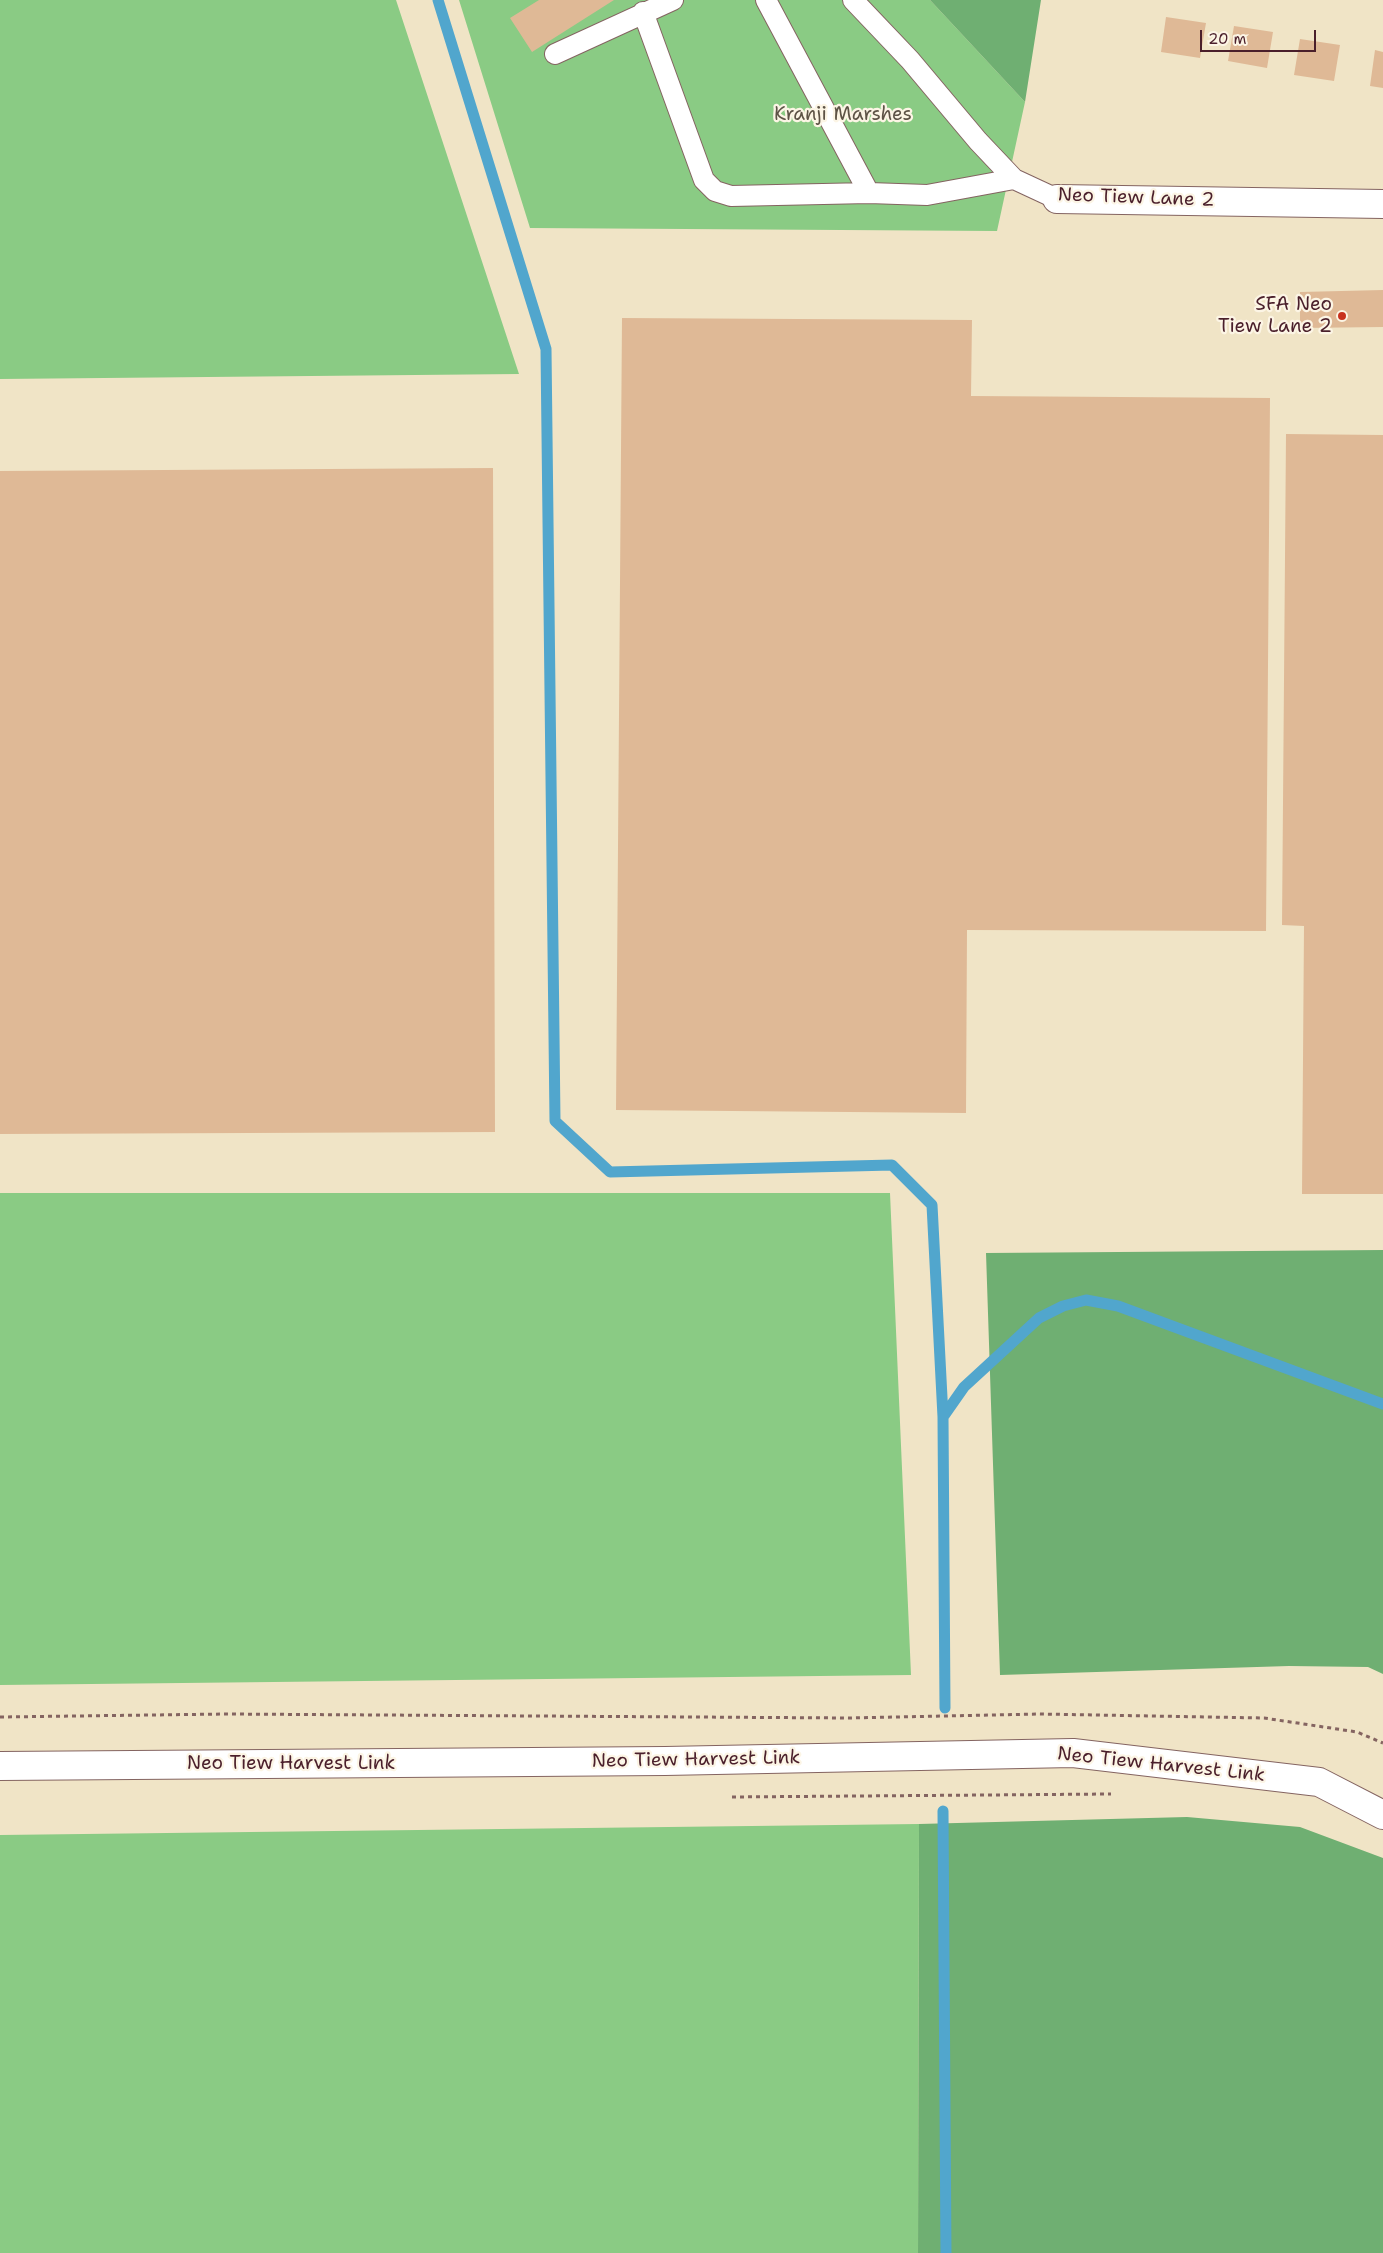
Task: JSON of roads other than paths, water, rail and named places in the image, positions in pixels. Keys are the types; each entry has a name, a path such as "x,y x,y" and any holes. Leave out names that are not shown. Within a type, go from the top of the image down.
{"street":[{"name":"Neo Tiew Lane 2","path":"1058,199 1383,204"},
{"name":"Neo Tiew Harvest Link","path":"0,1766 665,1761 1073,1752 1320,1782 1383,1814"}],"lane":[{"path":"555,54 643,12 673,0"},
{"path":"766,0 869,193"},
{"name":"Neo Tiew Lane 2","path":"853,0 910,60 978,141 1014,179 1058,199"},
{"path":"643,12 704,180 715,191 732,196 869,193 927,195 1014,179"}],"waterway":[{"path":"438,0 546,349 555,1121 610,1172 892,1165 932,1205 943,1417 945,1708"},
{"path":"943,1417 964,1387 1039,1318 1063,1306 1086,1300 1118,1306 1383,1404"},
{"path":"943,1811 946,2253"}],"place":[{"name":"SFA Neo Tiew Lane 2","path":"1342,316"}],"park label":[{"name":"Kranji Marshes","path":"843,115"}]}
